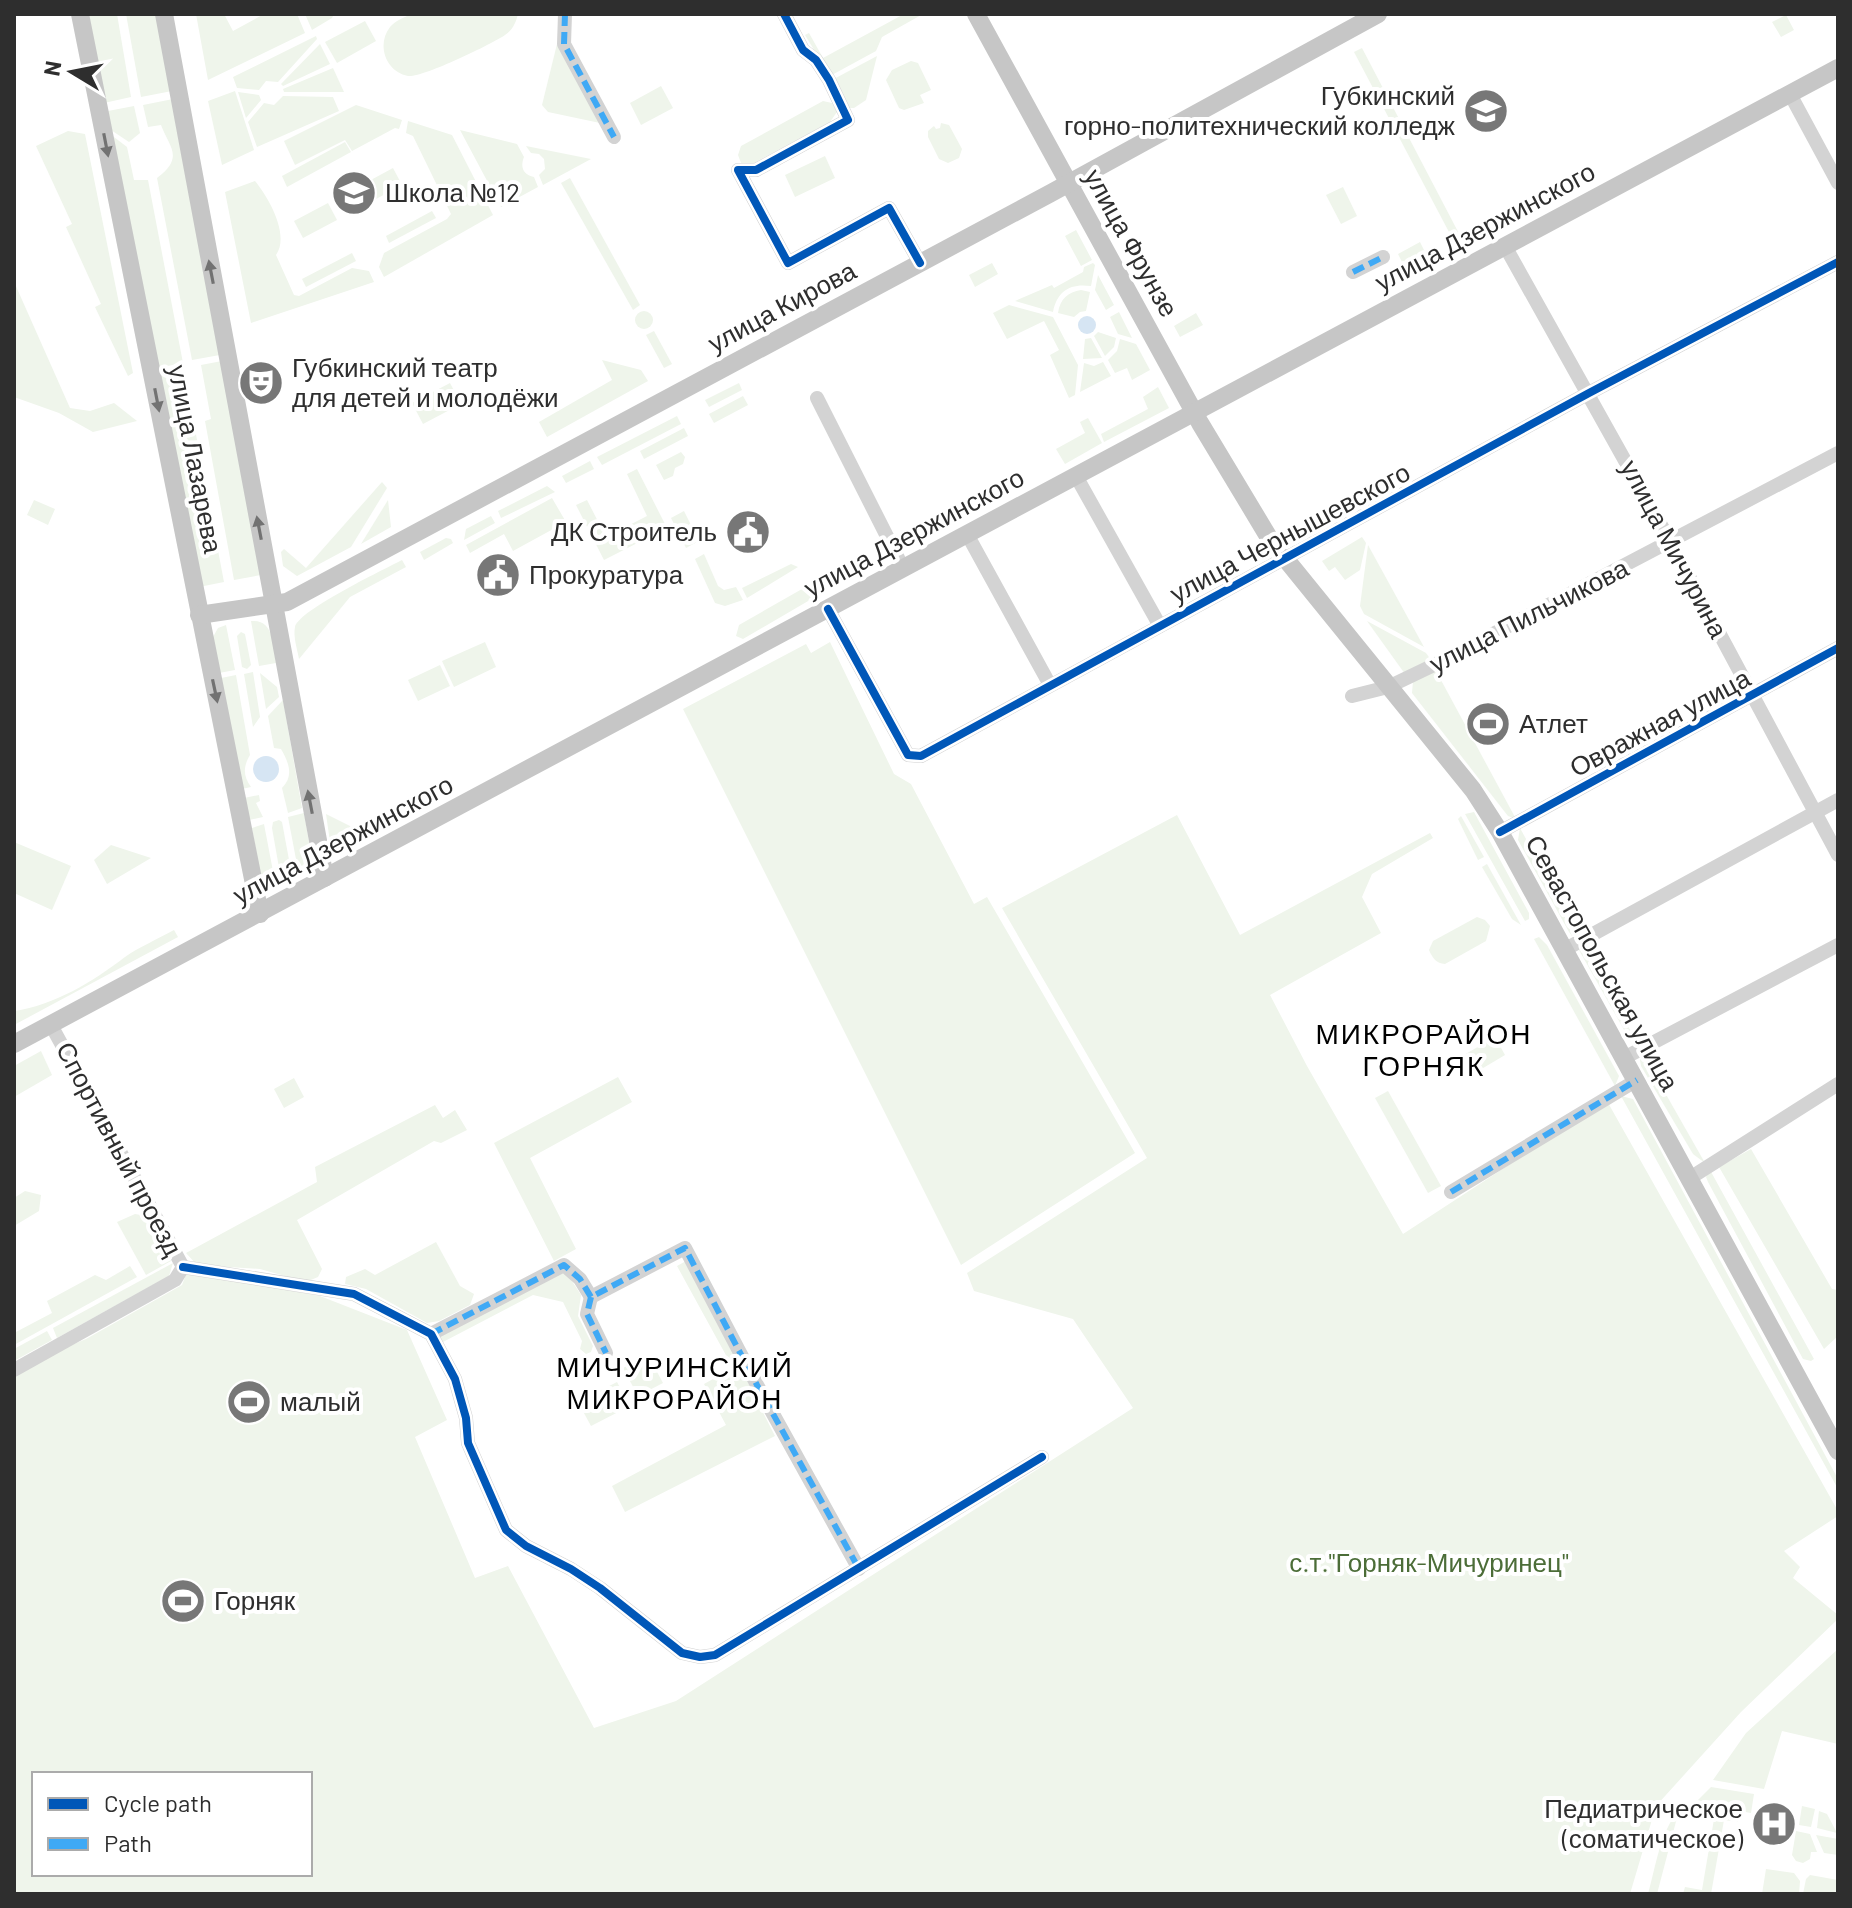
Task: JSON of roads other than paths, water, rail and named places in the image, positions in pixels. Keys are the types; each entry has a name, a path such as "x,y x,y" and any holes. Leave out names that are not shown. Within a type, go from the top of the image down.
{"main road":[{"name":"улица Лазарева","path":"80,14 260,914"},
{"name":"улица Лазарева","path":"164,14 325,878"},
{"name":"улица Фрунзе","path":"976,14 1194,412"},
{"name":"улица Кирова","path":"199,615 287,602 1378,14"},
{"name":"улица Дзержинского","path":"14,1044 1838,68"},
{"name":"Севастопольская улица","path":"1194,412 1271,541 1473,790 1500,832 1838,1451"}],"street":[{"path":"565,14 564,44 614,137"},
{"path":"784,14 803,50 816,60 829,80 848,120 756,170 738,170 788,263 889,208 920,263"},
{"path":"1790,94 1838,183"},
{"name":"улица Мичурина","path":"1505,246 1589,393 1838,855"},
{"path":"1353,272 1383,257"},
{"name":"улица Чернышевского","path":"828,609 908,755 921,756 1589,393 1838,262"},
{"path":"817,398 903,568"},
{"name":"улица Пильчикова","path":"1352,696 1388,687 1671,543 1838,453"},
{"path":"1076,476 1160,626"},
{"path":"967,534 1050,685"},
{"name":"Овражная улица","path":"1500,832 1838,648"},
{"path":"1564,950 1838,800"},
{"path":"1624,1058 1838,945"},
{"name":"Спортивный проезд","path":"14,1370 175,1280 183,1267 51,1025"},
{"path":"1451,1192 1637,1080"},
{"path":"1690,1178 1838,1084"},
{"path":"591,1297 685,1248 859,1569"},
{"path":"431,1334 564,1265 580,1279 591,1297 587,1314 606,1353"},
{"path":"183,1267 354,1294 431,1334 455,1379 466,1418 468,1443 506,1530 526,1546 600,1588 682,1653 700,1657 715,1655 1042,1457"}],"water":[{"path":"1083,316 1091,316 1096,325 1094,332 1083,334 1078,329 1078,321"},
{"path":"266,756 275,760 279,769 275,778 266,782 257,778 253,769 257,760"}],"place":[{"name":"Губкинский горно-политехнический колледж","path":"1486,111"},
{"name":"Школа №12","path":"354,193"},
{"name":"Губкинский театр для детей и молодёжи","path":"261,383"},
{"name":"ДК Строитель","path":"748,532"},
{"name":"Прокуратура","path":"498,575"},
{"name":"Атлет","path":"1488,724"},
{"name":"малый","path":"249,1402"},
{"name":"Горняк","path":"183,1601"},
{"name":"Педиатрическое (соматическое)","path":"1774,1824"}],"district":[{"name":"МИКРОРАЙОН ГОРНЯК","path":"1424,1050"},
{"name":"МИЧУРИНСКИЙ МИКРОРАЙОН","path":"675,1383"}],"park label":[{"name":"с.т.\"Горняк-Мичуринец\"","path":"1429,1563"}]}
